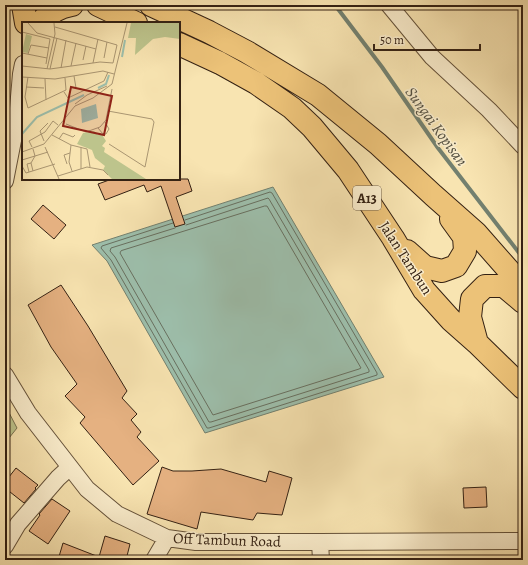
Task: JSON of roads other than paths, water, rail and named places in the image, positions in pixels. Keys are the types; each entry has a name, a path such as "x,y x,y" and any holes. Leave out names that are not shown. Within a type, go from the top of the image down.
{"main road":[{"path":"23,5 26,22"},
{"path":"41,22 46,16 63,6 72,5"},
{"path":"98,5 134,22"},
{"path":"151,5 234,45 318,95 378,144 476,233 513,275 523,291"},
{"name":"Jalan Tambun","path":"180,44 220,63 256,83 292,108 312,127 348,170 393,238 424,290 451,320 523,388"},
{"path":"393,238 425,267 442,271 456,266 465,251 464,237 433,195"},
{"path":"477,343 470,317 472,298 485,286 504,286 523,302"}],"street":[{"path":"389,5 432,57 489,110 523,146"},
{"path":"5,181 17,120 22,69"},
{"name":"Off Tambun Road","path":"5,375 28,413 87,489 117,514 167,538 196,542 523,541"},
{"path":"5,546 18,524 58,478 70,467"},
{"path":"154,560 167,538"},
{"path":"320,542 321,560"},
{"path":"5,556 6,560"}],"water":[{"path":"273,187 384,377 205,433 107,261 92,245"}],"waterway":[{"name":"Sungai Kopisan","path":"335,5 382,67 438,148 523,258"}]}
